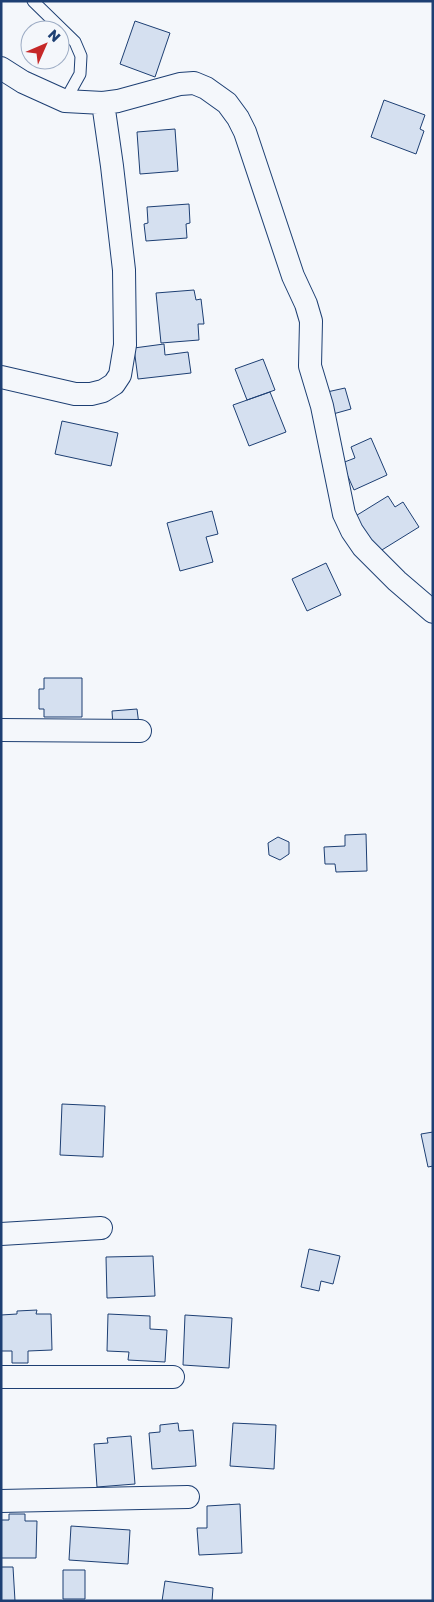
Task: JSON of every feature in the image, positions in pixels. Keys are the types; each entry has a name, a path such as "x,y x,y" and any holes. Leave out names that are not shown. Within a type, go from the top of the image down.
{"street":[{"path":"1,68 23,82 65,101 103,103 118,101 146,92 180,84 194,83 216,93 227,103 238,118 248,141 293,276 306,304 311,321 310,366 322,406 344,514 363,547 397,581 433,612"},
{"path":"1,377 75,394 91,394 103,391 114,384 120,375 125,345 124,270 103,103"},
{"path":"1,730 140,731"},
{"path":"1,1234 101,1228"},
{"path":"1,1377 174,1377"},
{"path":"1,1501 188,1497"}],"lane":[{"path":"33,1 75,42 81,56 80,74 65,101"}],"building":[{"path":"135,21 170,33 155,77 120,64"},
{"path":"384,100 425,115 420,129 424,131 416,154 371,137"},
{"path":"175,129 178,171 140,174 137,132"},
{"path":"189,204 190,223 186,224 187,238 146,241 144,224 148,223 147,207"},
{"path":"194,290 196,300 201,299 204,324 198,324 199,340 161,343 156,293"},
{"path":"164,344 165,355 188,352 191,373 138,379 134,348"},
{"path":"263,359 275,390 247,400 235,369"},
{"path":"345,388 351,409 333,414 327,392"},
{"path":"270,392 286,432 249,446 233,405"},
{"path":"62,421 118,433 111,466 55,454"},
{"path":"371,438 387,475 354,490 342,463 355,458 351,447"},
{"path":"388,496 395,507 403,502 419,527 377,553 354,517"},
{"path":"212,511 218,534 206,537 213,562 180,571 167,523"},
{"path":"326,563 341,595 307,611 292,579"},
{"path":"44,678 82,678 82,717 44,717 44,709 39,709 39,689 44,689"},
{"path":"137,709 139,725 113,727 112,711"},
{"path":"366,834 367,871 336,872 335,864 325,864 324,847 345,846 345,835"},
{"path":"278,837 289,842 289,854 280,860 269,855 268,843"},
{"path":"62,1104 105,1106 103,1157 60,1155"},
{"path":"433,1132 433,1166 428,1167 421,1134"},
{"path":"309,1249 340,1256 333,1284 321,1281 319,1291 301,1287"},
{"path":"153,1256 155,1296 107,1298 106,1257"},
{"path":"37,1310 36,1314 51,1314 52,1350 28,1351 28,1363 12,1363 12,1351 1,1351 1,1315 17,1314 17,1311"},
{"path":"108,1314 150,1316 150,1329 167,1330 165,1362 128,1360 129,1352 107,1351"},
{"path":"185,1315 232,1318 229,1368 183,1365"},
{"path":"178,1423 179,1431 193,1430 196,1466 152,1469 149,1433 160,1432 160,1425"},
{"path":"233,1423 276,1425 274,1469 230,1466"},
{"path":"131,1436 135,1484 97,1487 94,1444 108,1443 107,1438"},
{"path":"240,1504 242,1553 199,1555 197,1528 207,1528 207,1506"},
{"path":"9,1514 25,1514 25,1521 37,1521 36,1558 1,1558 1,1520 9,1520"},
{"path":"71,1526 130,1530 128,1564 69,1560"},
{"path":"1,1567 13,1567 15,1601 1,1601"},
{"path":"63,1570 85,1570 85,1599 63,1599"},
{"path":"165,1581 213,1588 212,1601 162,1601"}]}
